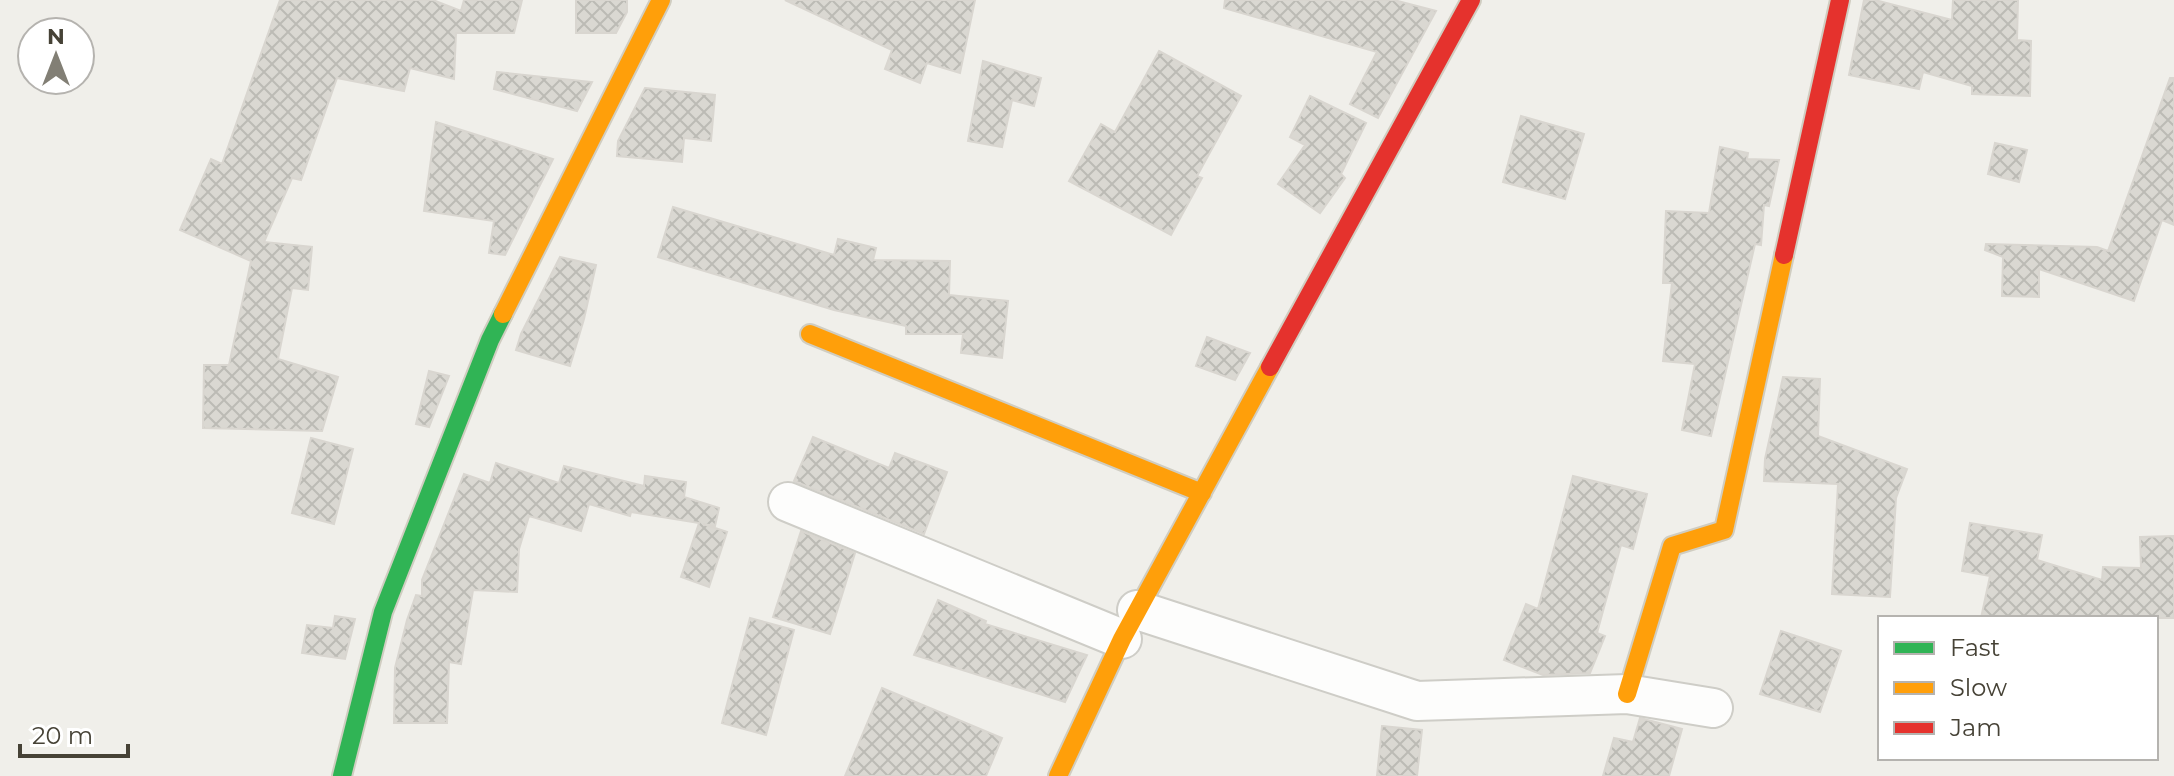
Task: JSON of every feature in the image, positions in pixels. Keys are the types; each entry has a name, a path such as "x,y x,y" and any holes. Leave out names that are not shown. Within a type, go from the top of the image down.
{"street":[{"path":"342,776 383,612 490,340 661,0"},
{"path":"1058,776 1129,625 1471,0"},
{"path":"1627,694 1672,546 1724,530 1840,0"},
{"path":"810,334 1202,493"},
{"path":"788,502 1129,625 1417,701 1627,694 1713,708"}],"building":[{"path":"280,0 433,0 461,11 464,0 522,0 514,33 456,33 454,79 410,68 404,91 337,78 301,180 292,178 264,242 312,247 308,290 292,288 278,359 338,377 322,431 203,428 204,365 229,365 251,261 180,230 211,159 222,164"},
{"path":"576,0 627,0 627,12 616,33 576,33"},
{"path":"785,0 975,0 960,73 927,63 920,83 885,69 892,50"},
{"path":"1225,0 1394,0 1436,11 1378,118 1350,104 1377,52 1224,8"},
{"path":"1864,0 1875,0 1952,20 1953,0 2018,0 2017,40 2031,41 2030,96 1972,94 1972,86 1923,72 1919,89 1849,75"},
{"path":"1159,51 1241,96 1197,176 1202,178 1171,235 1069,181 1101,124 1115,132"},
{"path":"983,61 1041,78 1034,106 1012,100 1002,147 968,141"},
{"path":"497,72 592,82 577,111 494,89"},
{"path":"2170,78 2174,78 2174,225 2162,220 2134,301 2039,269 2039,297 2002,296 2003,257 1985,250 1986,244 2097,247 2108,251"},
{"path":"645,88 715,95 711,141 684,138 682,162 617,156 618,141"},
{"path":"1310,96 1366,123 1341,174 1345,178 1320,213 1278,184 1305,145 1290,137"},
{"path":"1521,116 1584,134 1565,199 1503,182"},
{"path":"436,122 553,159 505,255 489,253 494,221 424,211"},
{"path":"1995,143 2027,150 2019,182 1988,174"},
{"path":"1720,147 1748,153 1747,159 1779,160 1769,206 1764,205 1761,245 1755,244 1711,436 1682,430 1695,364 1663,361 1672,283 1663,283 1666,211 1709,213"},
{"path":"673,207 834,255 838,239 876,248 873,260 950,261 949,295 1008,301 1002,358 961,353 963,334 906,334 906,326 834,310 658,257"},
{"path":"560,257 596,265 570,366 516,350"},
{"path":"1207,337 1250,353 1235,380 1196,366"},
{"path":"429,371 449,376 429,427 416,424"},
{"path":"1783,377 1820,379 1818,436 1907,469 1896,498 1890,597 1832,594 1838,484 1764,481 1765,459"},
{"path":"813,437 889,468 895,453 947,472 924,534 794,481"},
{"path":"311,438 353,449 334,524 292,513"},
{"path":"496,463 559,483 564,466 644,486 645,476 686,482 684,497 719,508 715,526 703,524 727,532 709,587 681,577 699,523 631,512 630,516 589,504 581,531 529,516 519,549 517,592 473,590 461,664 449,662 447,723 394,723 395,668 416,595 422,596 422,580 464,474 490,483"},
{"path":"1573,476 1647,494 1633,549 1621,545 1597,633 1605,636 1590,673 1543,675 1504,660 1526,604 1538,609"},
{"path":"1970,523 2042,535 2037,560 2102,580 2103,567 2141,568 2140,537 2174,536 2174,618 1981,616 1990,576 1962,571"},
{"path":"801,531 855,553 830,634 773,617"},
{"path":"938,600 986,621 985,624 1087,655 1065,702 914,655"},
{"path":"335,616 355,619 345,659 302,653 307,625 333,628"},
{"path":"750,618 794,630 766,735 722,723"},
{"path":"1781,631 1841,651 1820,712 1760,694"},
{"path":"882,688 1002,738 986,776 845,776"},
{"path":"1640,718 1682,729 1669,776 1603,776 1614,738 1633,742"},
{"path":"1382,726 1422,730 1417,776 1377,776"}],"traffic: fast":[{"path":"342,776 383,612 503,314"}],"traffic: slow":[{"path":"503,314 661,0"},
{"path":"1627,694 1672,546 1724,530 1784,255"},
{"path":"810,334 1202,493"},
{"path":"1058,776 1122,639 1270,367"}],"traffic: jam":[{"path":"1270,367 1471,0"},
{"path":"1784,255 1840,0"}]}
